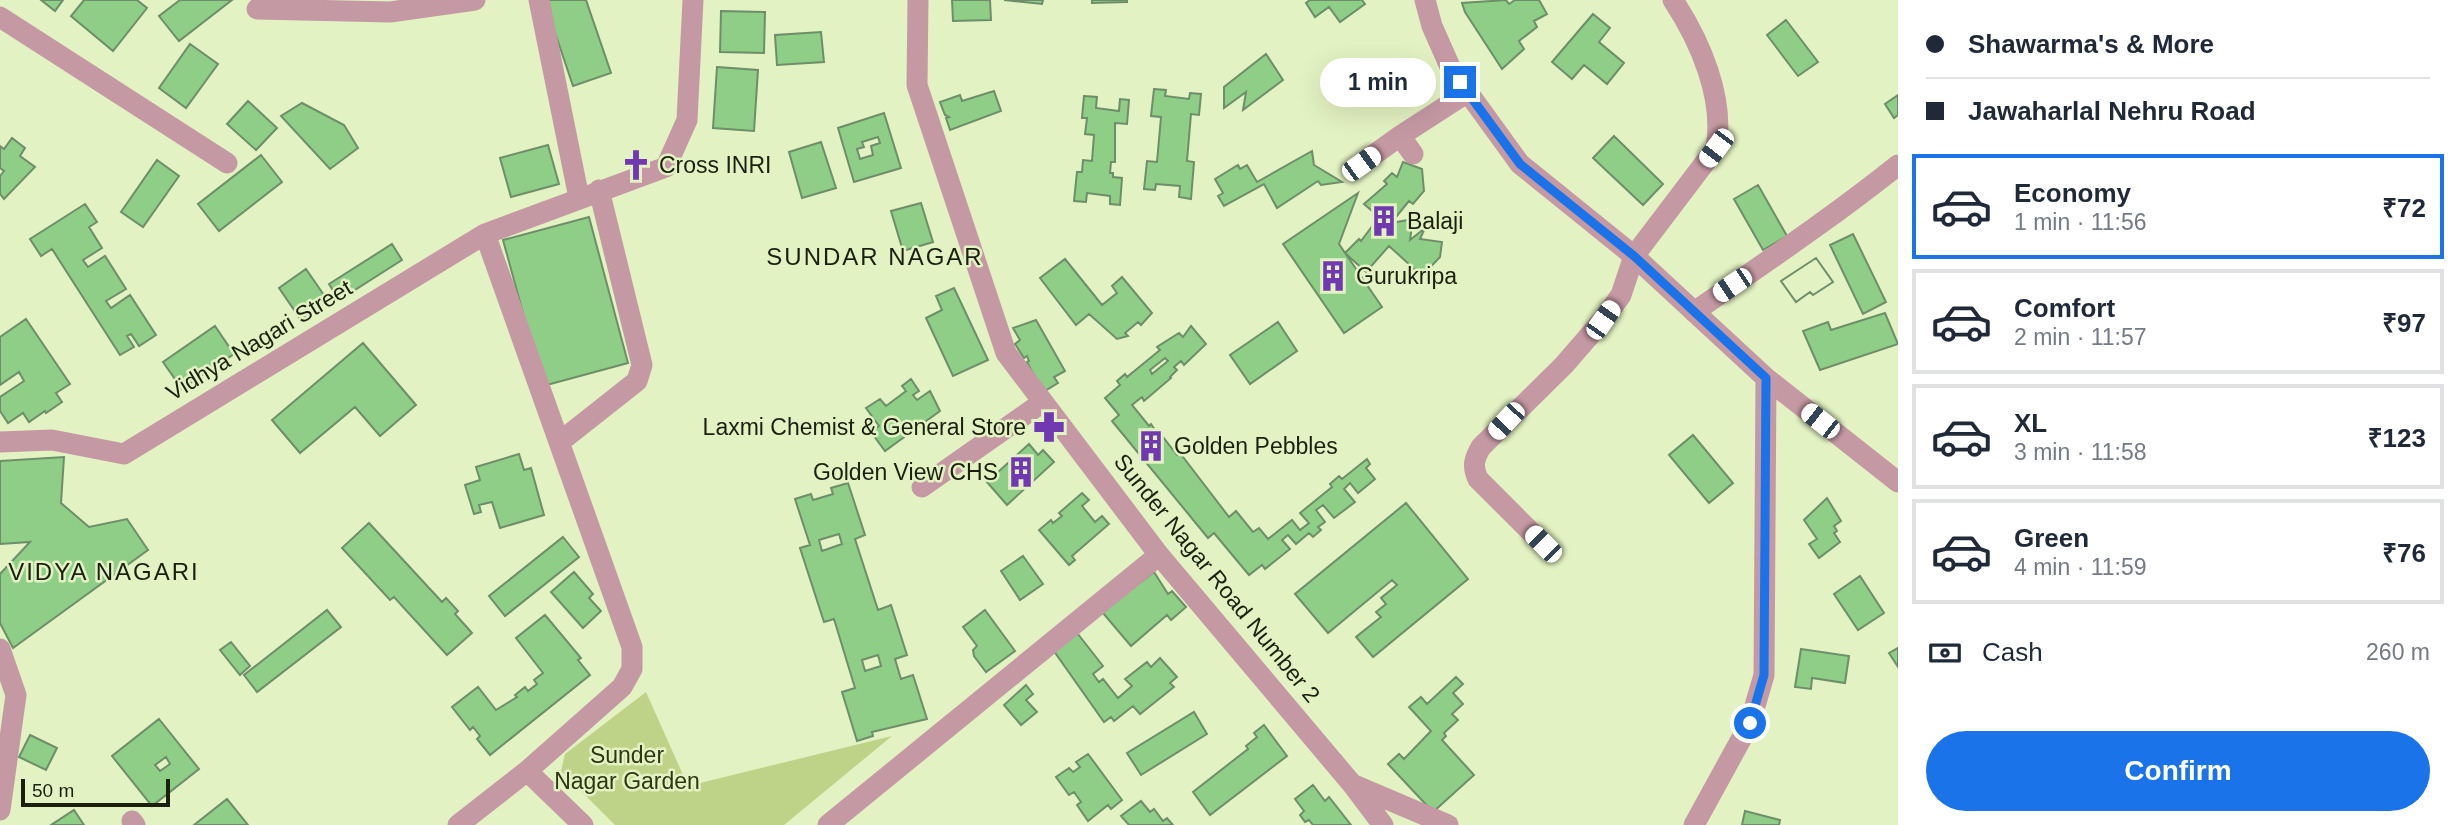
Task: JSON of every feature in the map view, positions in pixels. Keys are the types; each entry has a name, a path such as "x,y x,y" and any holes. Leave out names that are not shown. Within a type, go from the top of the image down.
{"street":[{"path":"257,9 291,5 390,12 475,0"},
{"path":"539,0 579,198"},
{"name":"Vidhya Nagari Street","path":"0,442 52,440 124,454 485,233 666,167 687,120 693,0"},
{"name":"Sunder Nagar Road Number 2","path":"918,0 918,85 1006,353 1158,555 1352,784 1383,825"},
{"path":"1425,0 1432,26 1451,69 1520,164 1634,256 1766,378 1898,482"},
{"path":"1543,544 1478,479 1473,470 1474,458 1480,447 1564,365 1603,320 1621,295 1634,256 1716,148 1720,127 1706,64 1673,0"},
{"path":"0,17 227,163"},
{"path":"1361,164 1468,92"},
{"path":"1400,136 1413,154"},
{"path":"1694,312 1846,206 1898,165"},
{"path":"561,441 637,381 642,365 599,190"},
{"path":"458,825 482,818 527,771 622,687 632,669 632,647 485,233"},
{"path":"1694,825 1750,723 1764,675 1766,378"},
{"path":"922,487 1043,402"},
{"path":"828,825 1158,555"},
{"path":"0,649 16,695 0,810"},
{"path":"527,771 583,825"},
{"path":"1352,784 1448,825"}],"green space":[{"name":"Sunder Nagar Garden","path":"646,692 688,786 892,736 784,825 615,825 561,771 565,754"}],"building":[{"path":"41,0 63,0 55,11"},
{"path":"84,0 137,0 147,8 113,51 71,16"},
{"path":"180,0 232,0 179,41 159,16"},
{"path":"544,0 586,0 611,73 573,86"},
{"path":"952,0 990,0 991,20 953,21"},
{"path":"1004,0 1043,0 1042,4"},
{"path":"1092,0 1127,0 1127,2 1092,3"},
{"path":"1310,0 1362,0 1365,4 1340,22 1329,7 1315,17 1306,3"},
{"path":"1506,0 1509,4 1515,0 1539,0 1547,14 1534,21 1537,27 1519,41 1524,49 1502,69 1462,3"},
{"path":"721,11 765,12 764,53 720,52"},
{"path":"1593,14 1610,28 1599,42 1624,63 1607,84 1584,65 1572,79 1552,62"},
{"path":"1786,20 1818,62 1798,76 1767,35"},
{"path":"821,32 824,62 777,65 775,35"},
{"path":"190,44 218,64 186,108 159,88"},
{"path":"1266,54 1283,80 1243,110 1246,92 1224,108 1224,87"},
{"path":"717,67 758,70 754,131 713,128"},
{"path":"1154,89 1166,90 1165,96 1189,99 1190,93 1201,94 1199,115 1191,114 1187,161 1194,162 1191,199 1179,197 1180,186 1156,184 1155,190 1144,189 1147,161 1157,162 1161,117 1151,116"},
{"path":"994,91 1001,111 950,130 946,118 949,117 945,115 940,102 960,95 962,101"},
{"path":"1898,95 1898,115 1894,118 1885,104"},
{"path":"1084,96 1097,97 1096,108 1119,111 1120,99 1129,100 1127,124 1115,123 1115,162 1111,162 1110,173 1113,173 1113,177 1122,178 1120,205 1110,204 1110,196 1087,193 1086,202 1074,201 1077,172 1082,172 1083,160 1092,161 1094,135 1085,134 1087,118 1082,118"},
{"path":"248,101 277,128 256,150 227,124"},
{"path":"302,103 344,125 358,148 330,169 281,116"},
{"path":"884,113 901,168 854,182 838,128","holes":["878,137 880,143 871,146 873,155 860,159 857,149 864,147 862,142"]},
{"path":"1614,136 1663,184 1643,205 1593,158"},
{"path":"12,138 25,148 20,156 35,167 4,199 0,194 0,176 4,171 0,168 0,146 4,149"},
{"path":"821,142 836,188 802,198 789,152"},
{"path":"548,145 559,184 511,197 500,158"},
{"path":"1312,151 1314,165 1342,182 1321,185 1318,181 1277,208 1264,184 1224,206 1218,196 1223,193 1215,179 1238,165 1240,169 1247,165 1257,182"},
{"path":"261,155 282,182 219,231 198,204"},
{"path":"157,160 179,176 143,227 121,212"},
{"name":"Balaji","path":"1403,162 1422,169 1424,191 1413,204 1409,201 1391,223 1413,219 1410,240 1425,228 1420,239 1442,242 1440,257 1422,276 1389,246 1366,272 1345,253 1359,239 1361,241 1379,217 1364,204 1387,184 1384,181 1392,173 1397,177"},
{"path":"1758,185 1787,236 1763,250 1734,199"},
{"name":"Gurukripa","path":"1358,193 1339,244 1382,307 1344,333 1283,244"},
{"path":"921,203 933,242 903,251 891,211"},
{"path":"85,204 97,222 89,227 102,248 83,260 88,267 105,256 126,289 106,301 111,308 130,295 156,335 139,346 131,334 127,336 134,347 120,355 52,249 41,256 30,239"},
{"path":"589,217 628,363 543,386 503,240"},
{"path":"1853,234 1886,302 1863,314 1830,245"},
{"path":"392,244 402,260 339,300 329,284"},
{"path":"1816,258 1833,282 1813,295 1810,292 1796,302 1781,281"},
{"path":"1816,258 1833,282 1813,295 1810,292 1796,302 1781,281"},
{"path":"1065,259 1102,305 1117,293 1112,286 1122,277 1152,313 1141,325 1138,322 1125,333 1128,336 1117,339 1089,314 1076,325 1040,278"},
{"path":"306,269 328,301 301,320 279,288"},
{"path":"954,288 988,360 953,376 926,318 942,310 936,296"},
{"path":"1885,313 1898,344 1820,370 1803,331 1828,322 1831,330"},
{"path":"26,319 70,384 56,393 62,402 46,413 45,411 29,422 23,413 8,423 0,411 0,397 24,381 19,372 0,385 0,337"},
{"path":"1036,320 1065,371 1054,377 1058,383 1043,392 1027,362 1027,356 1024,358 1015,344 1020,340 1013,328"},
{"path":"1278,322 1297,351 1250,384 1230,355"},
{"path":"215,326 234,354 182,389 163,362"},
{"name":"Golden Pebbles","path":"1191,326 1206,344 1184,365 1181,361 1174,367 1177,370 1171,378 1144,401 1142,397 1132,405 1177,455 1180,453 1229,517 1236,511 1253,532 1259,528 1268,539 1292,520 1300,530 1309,523 1300,513 1332,487 1330,484 1339,476 1342,479 1367,459 1370,464 1366,468 1375,479 1358,493 1350,483 1344,489 1355,502 1334,518 1323,505 1316,510 1325,522 1318,527 1321,530 1313,537 1309,533 1296,544 1288,535 1282,540 1290,549 1265,569 1262,565 1249,575 1214,533 1208,538 1112,421 1119,415 1105,398 1120,385 1117,381 1125,374 1127,377 1160,350 1157,347 1179,333 1183,337","holes":["1165,358 1168,361 1152,374 1150,370"]},
{"path":"363,343 416,405 380,436 355,407 300,453 272,420"},
{"path":"911,379 919,391 913,395 917,400 930,391 940,411 885,451 871,432 879,426 866,408 880,399 886,406 906,391 902,386"},
{"path":"1693,435 1733,483 1709,503 1669,455"},
{"name":"Golden View CHS","path":"1029,444 1038,455 1043,450 1054,462 1007,505 987,482"},
{"path":"519,454 524,470 531,468 544,515 500,528 492,502 479,505 481,512 474,514 465,485 480,480 476,467"},
{"path":"64,457 61,503 89,527 127,519 148,550 13,648 0,623 0,574 30,542 0,544 0,461"},
{"path":"848,483 865,535 855,539 878,610 891,605 907,655 895,659 901,679 913,675 927,719 872,732 873,736 857,741 842,692 855,688 834,619 824,622 800,548 810,545 795,499 811,494 813,500 833,494 831,488","holes":["839,534 842,544 822,551 819,540","878,655 881,666 865,671 862,660"]},
{"path":"1082,493 1089,500 1082,506 1095,522 1102,516 1109,524 1072,556 1075,560 1069,565 1039,530 1051,520 1053,523 1062,516 1059,513"},
{"path":"1827,498 1841,521 1834,526 1837,531 1834,533 1840,542 1819,558 1809,544 1817,539 1804,520"},
{"path":"1406,503 1468,579 1373,657 1356,637 1381,617 1376,612 1386,604 1381,598 1397,585 1392,580 1328,633 1295,594"},
{"path":"369,523 442,602 446,598 458,611 455,614 472,633 447,655 394,597 390,600 342,548"},
{"path":"563,537 579,557 505,616 489,596"},
{"path":"1023,556 1043,584 1020,600 1001,571"},
{"path":"574,572 593,594 589,598 601,611 583,628 551,592"},
{"path":"1154,572 1168,594 1172,591 1186,607 1171,620 1167,615 1131,646 1102,612"},
{"path":"1860,576 1884,613 1858,630 1834,594"},
{"path":"327,610 341,627 257,692 244,675"},
{"path":"985,610 1015,651 986,672 974,656 973,650 977,646 963,627"},
{"path":"545,615 581,658 578,660 590,675 490,755 477,739 480,736 473,727 470,730 452,707 478,687 496,710 517,697 515,695 525,687 528,691 537,684 534,680 543,673 516,638"},
{"path":"1074,629 1103,666 1093,674 1099,682 1103,679 1118,698 1132,686 1125,679 1147,662 1151,667 1160,658 1177,677 1170,683 1174,687 1140,714 1133,706 1114,721 1111,717 1104,722 1051,647"},
{"path":"231,642 250,666 240,675 220,650"},
{"path":"1898,648 1898,667 1889,653"},
{"path":"1801,649 1849,656 1845,683 1812,678 1811,689 1795,687"},
{"path":"1456,677 1463,684 1453,693 1463,704 1452,714 1458,720 1444,733 1446,736 1442,740 1474,775 1433,812 1388,764 1399,754 1404,759 1431,731 1409,707 1421,697 1427,704"},
{"path":"1026,685 1033,694 1026,700 1037,712 1021,725 1004,705"},
{"path":"1194,712 1207,734 1141,775 1127,753"},
{"path":"159,719 199,769 152,806 112,756","holes":["166,757 170,764 160,771 155,765"]},
{"path":"1264,725 1287,756 1210,815 1193,792 1248,749 1246,746 1257,737 1254,733"},
{"path":"30,735 57,748 46,770 19,757"},
{"path":"1088,754 1122,800 1111,809 1108,805 1088,821 1077,805 1081,802 1074,792 1069,795 1056,777 1069,768 1073,772 1080,767 1076,762"},
{"path":"1313,785 1325,801 1329,797 1351,825 1313,825 1309,820 1305,822 1300,815 1304,811 1295,799"},
{"path":"227,799 248,825 194,825"},
{"path":"1141,801 1150,812 1154,809 1163,821 1167,818 1173,825 1129,825 1121,816"},
{"path":"74,810 84,825 51,825"},
{"path":"1745,811 1780,820 1779,825 1742,825"}],"place":[{"name":"Cross INRI","path":"636,165"},
{"name":"Balaji","path":"1384,221"},
{"name":"Gurukripa","path":"1333,276"},
{"name":"Laxmi Chemist & General Store","path":"1049,427"},
{"name":"Golden Pebbles","path":"1151,446"},
{"name":"Golden View CHS","path":"1021,472"}],"district":[{"name":"SUNDAR NAGAR","path":"875,257"},
{"name":"VIDYA NAGARI","path":"104,572"}],"route":[{"path":"1460,82 1520,164 1634,256 1766,378 1764,675 1750,723"}]}
